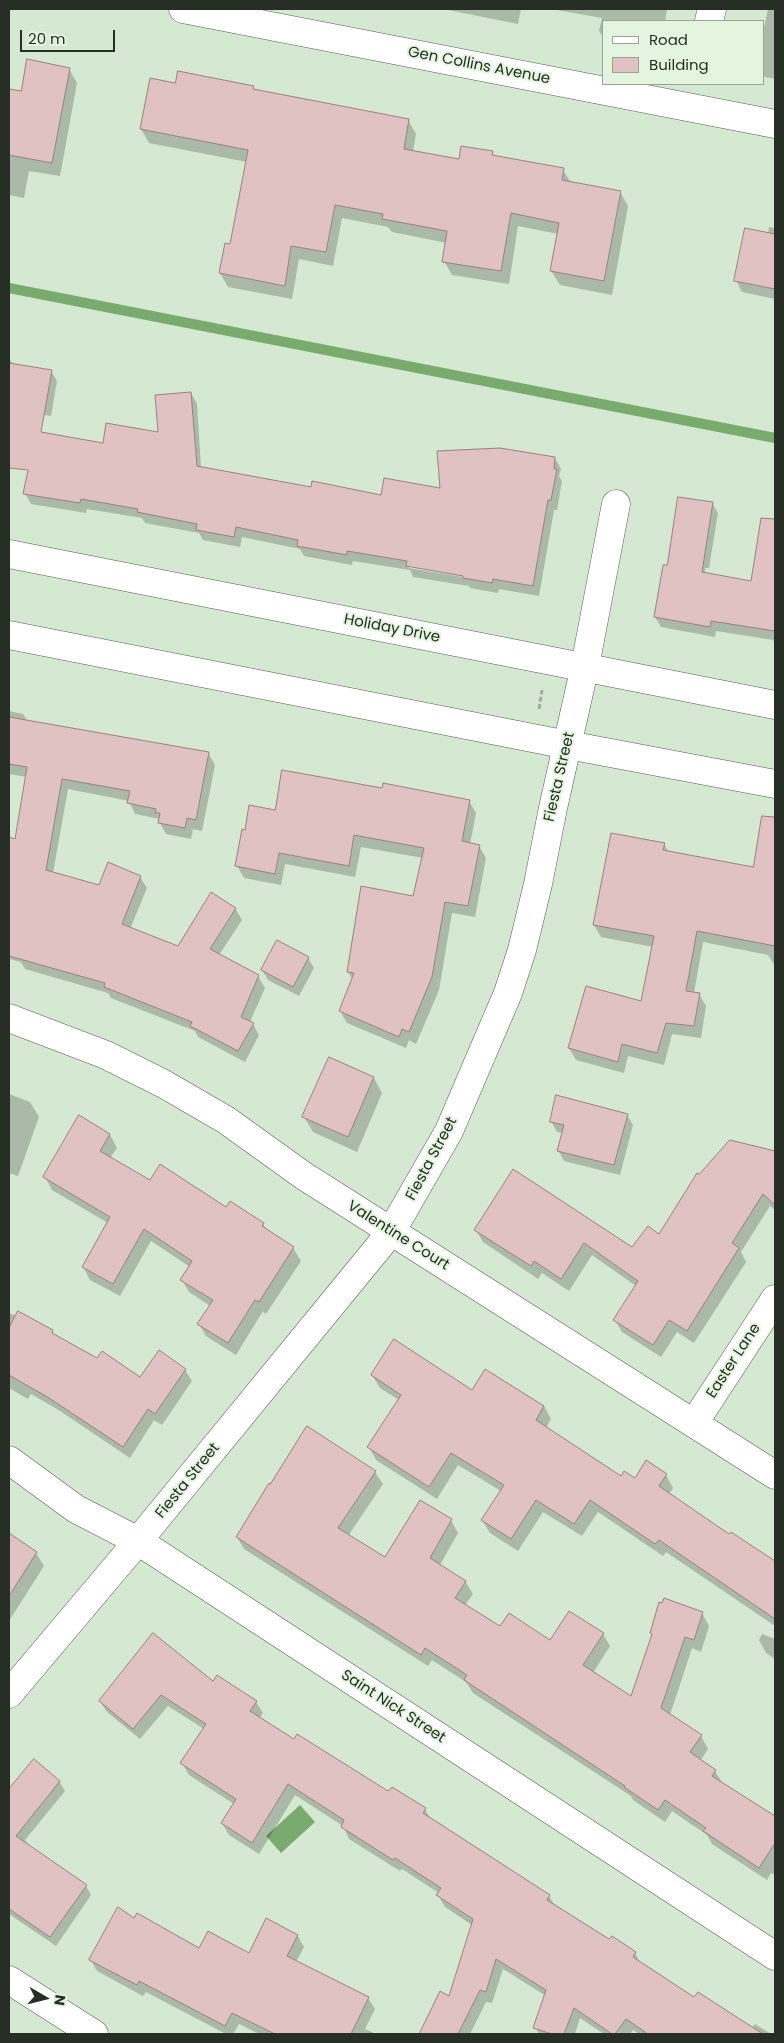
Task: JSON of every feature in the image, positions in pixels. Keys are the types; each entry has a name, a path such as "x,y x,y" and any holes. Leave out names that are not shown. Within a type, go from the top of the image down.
{"street":[{"name":"Gen Collins Avenue","path":"183,9 602,79"},
{"name":"Gen Collins Avenue","path":"635,85 695,95 775,124"},
{"name":"Fiesta Street","path":"9,1694 138,1541 391,1232 449,1131 508,993 522,950 536,894 585,666 616,504"},
{"name":"Holiday Drive","path":"9,554 585,666 775,705"},
{"path":"9,635 775,784"},
{"name":"Valentine Court","path":"9,1018 106,1055 164,1084 226,1120 304,1176 775,1475"},
{"name":"Easter Lane","path":"694,1423 775,1299"},
{"name":"Saint Nick Street","path":"9,1460 76,1509 138,1541 775,1956"},
{"path":"9,1980 94,2034"}],"path":[{"path":"538,714 543,685"}],"shaded area":[{"path":"300,1805 315,1822 281,1853 266,1836"}],"building":[{"path":"27,59 70,68 52,163 9,155 9,89 21,91"},
{"path":"178,71 254,86 253,89 409,119 404,149 459,159 461,146 493,151 492,155 564,168 562,180 621,191 604,281 550,271 559,223 511,213 501,271 442,262 447,231 382,219 383,214 335,205 326,252 291,246 285,286 219,273 225,243 230,244 248,150 140,129 150,78 175,83"},
{"path":"745,228 775,234 775,289 734,281"},
{"path":"9,363 52,370 41,432 103,443 106,423 158,432 155,395 191,392 197,466 311,487 312,481 381,495 384,478 440,488 437,451 500,448 555,457 554,469 557,469 551,500 548,500 533,586 493,579 492,583 406,566 407,561 347,551 347,555 297,546 298,540 236,527 234,537 196,530 197,524 137,512 138,509 81,499 80,503 23,494 28,470 9,468"},
{"path":"678,497 713,502 702,572 751,581 761,518 775,519 775,631 711,621 710,627 654,617 663,565 667,565"},
{"path":"9,717 209,752 196,820 187,818 185,828 158,823 160,813 155,813 156,809 127,803 130,791 62,779 46,870 99,885 108,862 141,876 122,924 178,946 211,892 236,908 210,949 259,975 241,1017 254,1023 238,1051 190,1026 192,1022 104,987 105,983 9,956 9,837 15,839 27,767 9,764"},
{"path":"282,770 382,788 383,783 470,800 462,841 480,845 468,906 445,902 432,977 409,1032 402,1029 399,1037 339,1011 354,973 347,972 361,886 413,896 424,848 354,835 349,866 279,853 275,874 235,866 242,829 245,830 249,805 275,810"},
{"path":"762,816 775,817 775,946 697,931 686,991 700,993 694,1026 666,1023 657,1053 622,1044 618,1062 568,1048 586,986 641,1001 654,936 593,925 611,833 665,843 663,850 753,867"},
{"path":"277,940 309,957 293,987 261,970"},
{"path":"329,1057 374,1077 348,1137 302,1117"},
{"path":"556,1095 628,1114 614,1165 557,1151 564,1125 550,1122"},
{"path":"79,1115 110,1134 100,1151 150,1180 160,1164 226,1207 230,1201 264,1223 262,1226 294,1247 259,1302 255,1300 228,1343 197,1324 213,1300 180,1280 192,1261 144,1229 113,1284 82,1267 110,1217 43,1177"},
{"path":"730,1140 775,1151 775,1205 763,1194 732,1243 739,1248 687,1331 669,1320 653,1345 613,1320 638,1281 584,1243 561,1279 534,1261 531,1266 474,1230 513,1169 632,1247 648,1226 659,1234 697,1173 699,1174"},
{"path":"18,1311 53,1330 52,1333 97,1358 102,1351 140,1377 159,1350 186,1369 155,1414 148,1409 123,1447 49,1398 9,1375 9,1328"},
{"path":"394,1339 472,1390 485,1369 544,1406 536,1420 621,1476 624,1471 635,1478 646,1460 667,1474 659,1486 729,1534 731,1532 775,1561 775,1619 659,1540 655,1544 590,1500 574,1524 536,1500 511,1539 481,1520 504,1485 451,1453 429,1487 367,1447 401,1395 371,1375"},
{"path":"307,1426 376,1471 338,1528 385,1557 420,1500 452,1519 430,1558 466,1581 455,1598 500,1626 509,1613 550,1640 569,1611 604,1633 583,1665 631,1696 652,1634 650,1633 659,1602 662,1603 664,1598 703,1612 694,1640 685,1637 661,1708 702,1735 690,1752 716,1770 712,1776 775,1816 775,1843 759,1868 703,1831 706,1828 665,1800 658,1810 625,1786 464,1680 467,1675 425,1648 421,1655 236,1537"},
{"path":"9,1533 37,1552 9,1596"},
{"path":"153,1633 213,1681 217,1675 257,1701 250,1711 294,1739 297,1734 388,1791 392,1787 426,1808 423,1813 550,1895 547,1900 609,1939 612,1936 636,1952 633,1957 694,1997 698,1992 763,2034 648,2034 626,2019 615,2034 612,2034 574,2008 564,2034 552,2034 533,2028 546,1990 496,1959 486,1992 480,1990 458,2034 419,2034 440,1991 449,1996 473,1919 436,1895 441,1888 395,1858 393,1860 341,1827 344,1820 288,1784 252,1843 221,1823 236,1799 180,1763 206,1724 161,1695 133,1729 99,1701"},
{"path":"34,1759 60,1781 16,1836 87,1885 50,1937 9,1909 9,1789"},
{"path":"118,1907 134,1918 137,1913 199,1948 208,1931 249,1953 266,1918 298,1935 287,1956 369,1997 351,2034 275,2034 232,2013 225,2026 139,1981 137,1985 89,1960"}],"waterway":[{"path":"9,288 775,438"}]}
